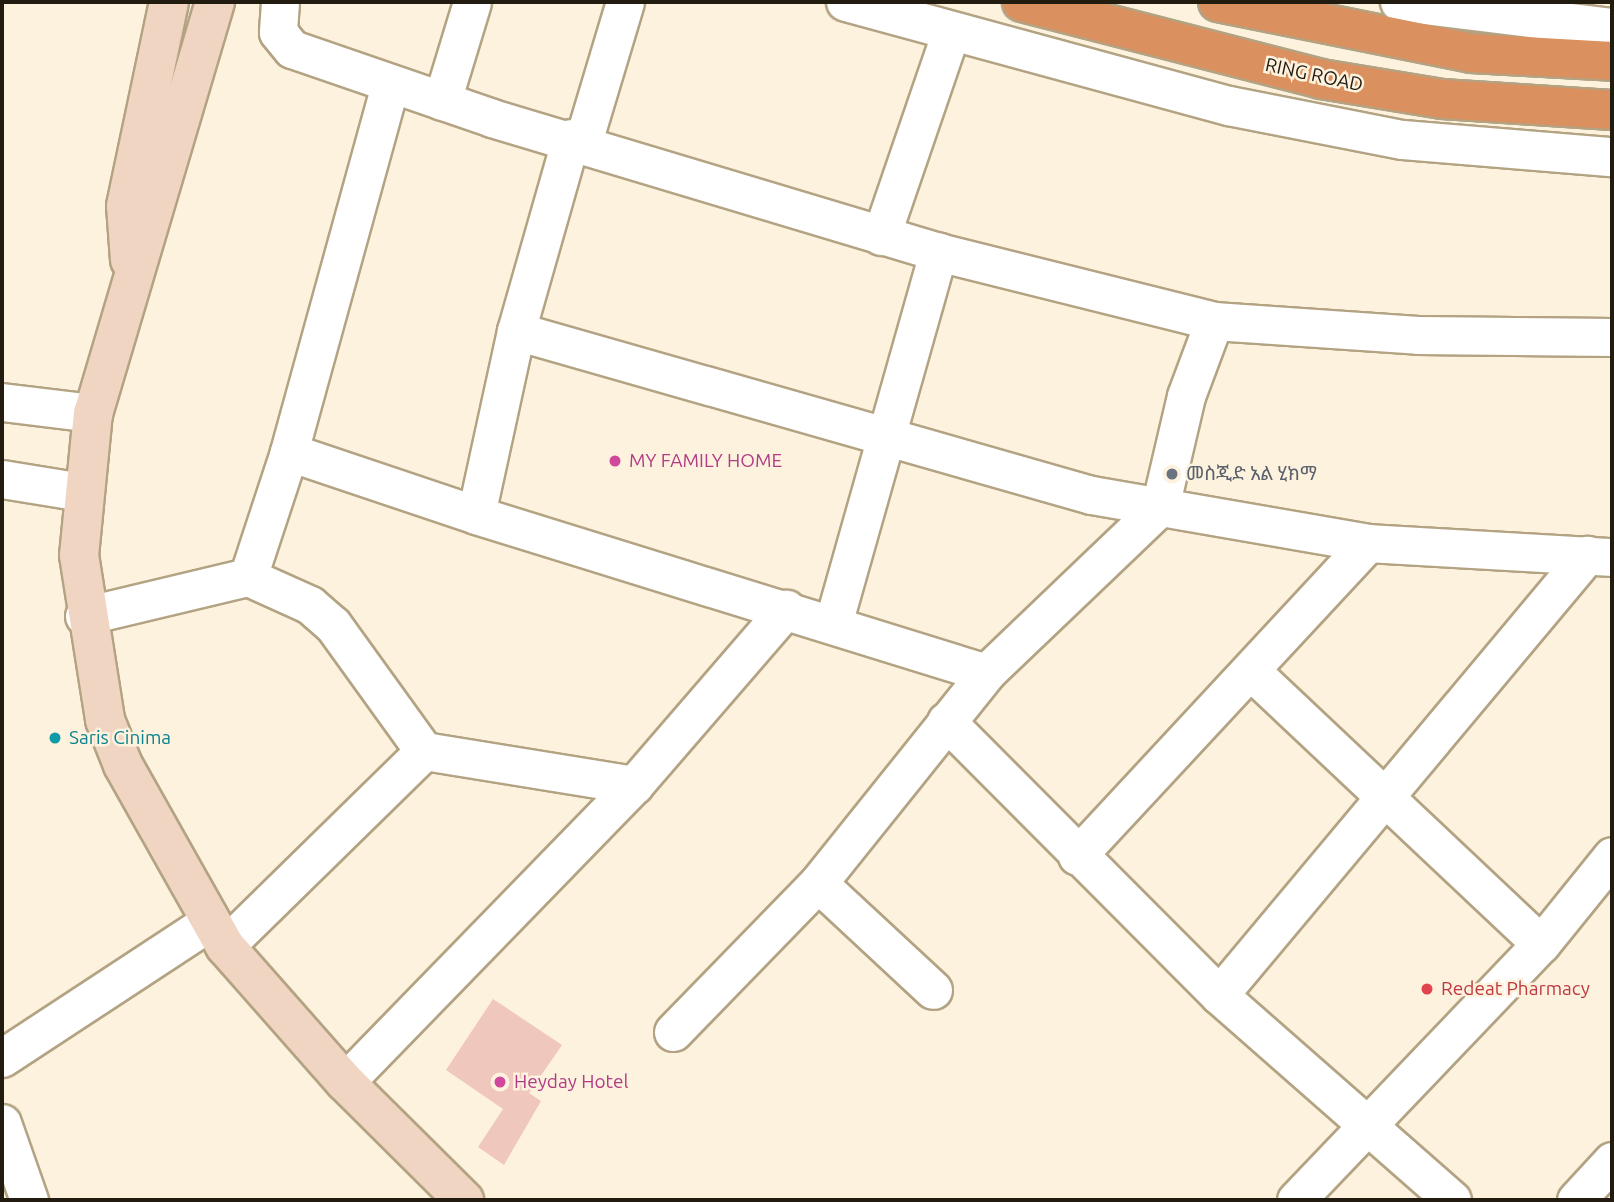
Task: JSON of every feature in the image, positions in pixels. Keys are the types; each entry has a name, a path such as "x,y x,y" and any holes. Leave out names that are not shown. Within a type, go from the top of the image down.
{"highway":[{"name":"RING ROAD","path":"1022,2 1321,79 1442,99 1612,110"},
{"path":"1219,2 1471,53 1612,61"}],"main road":[{"path":"132,283 126,206 169,2"},
{"path":"215,2 93,413 82,492 84,616 105,720 122,765 217,934 345,1082 464,1200"}],"street":[{"path":"280,2 278,32 292,49 390,85 938,252 1214,321 1418,335 1612,337"},
{"path":"442,101 472,2"},
{"path":"477,515 516,331 577,140 625,2"},
{"path":"846,2 1229,106 1403,140 1612,157"},
{"path":"1400,2 1612,28"},
{"path":"881,236 951,31"},
{"path":"248,577 289,452 390,85"},
{"path":"833,624 882,437 938,252"},
{"path":"673,1032 818,883 986,673 1160,507 1186,396 1214,321"},
{"path":"516,331 1091,495 1368,543 1600,556"},
{"path":"2,401 93,413"},
{"path":"289,452 477,515 986,673"},
{"path":"2,479 82,492"},
{"path":"1077,856 1368,543"},
{"path":"1219,995 1600,556"},
{"path":"84,616 248,577 310,605 333,625 424,751 634,785"},
{"path":"345,1082 634,785 786,609"},
{"path":"1251,671 1389,796 1541,944"},
{"path":"946,721 1077,856 1219,995 1452,1200"},
{"path":"2,1058 217,934 424,751"},
{"path":"1296,1200 1541,944 1612,856"},
{"path":"818,883 933,990"},
{"path":"2,1123 29,1200"},
{"path":"1576,1200 1612,1161"}],"building":[{"name":"Heyday Hotel","path":"493,999 562,1045 529,1093 541,1101 504,1165 478,1147 503,1109 446,1070"}],"place":[{"name":"MY FAMILY HOME","path":"615,461"},
{"name":"መስጂድ አል ሂክማ","path":"1172,474"},
{"name":"Saris Cinima","path":"55,738"},
{"name":"Redeat Pharmacy","path":"1427,989"},
{"name":"Heyday Hotel","path":"500,1082"}]}
